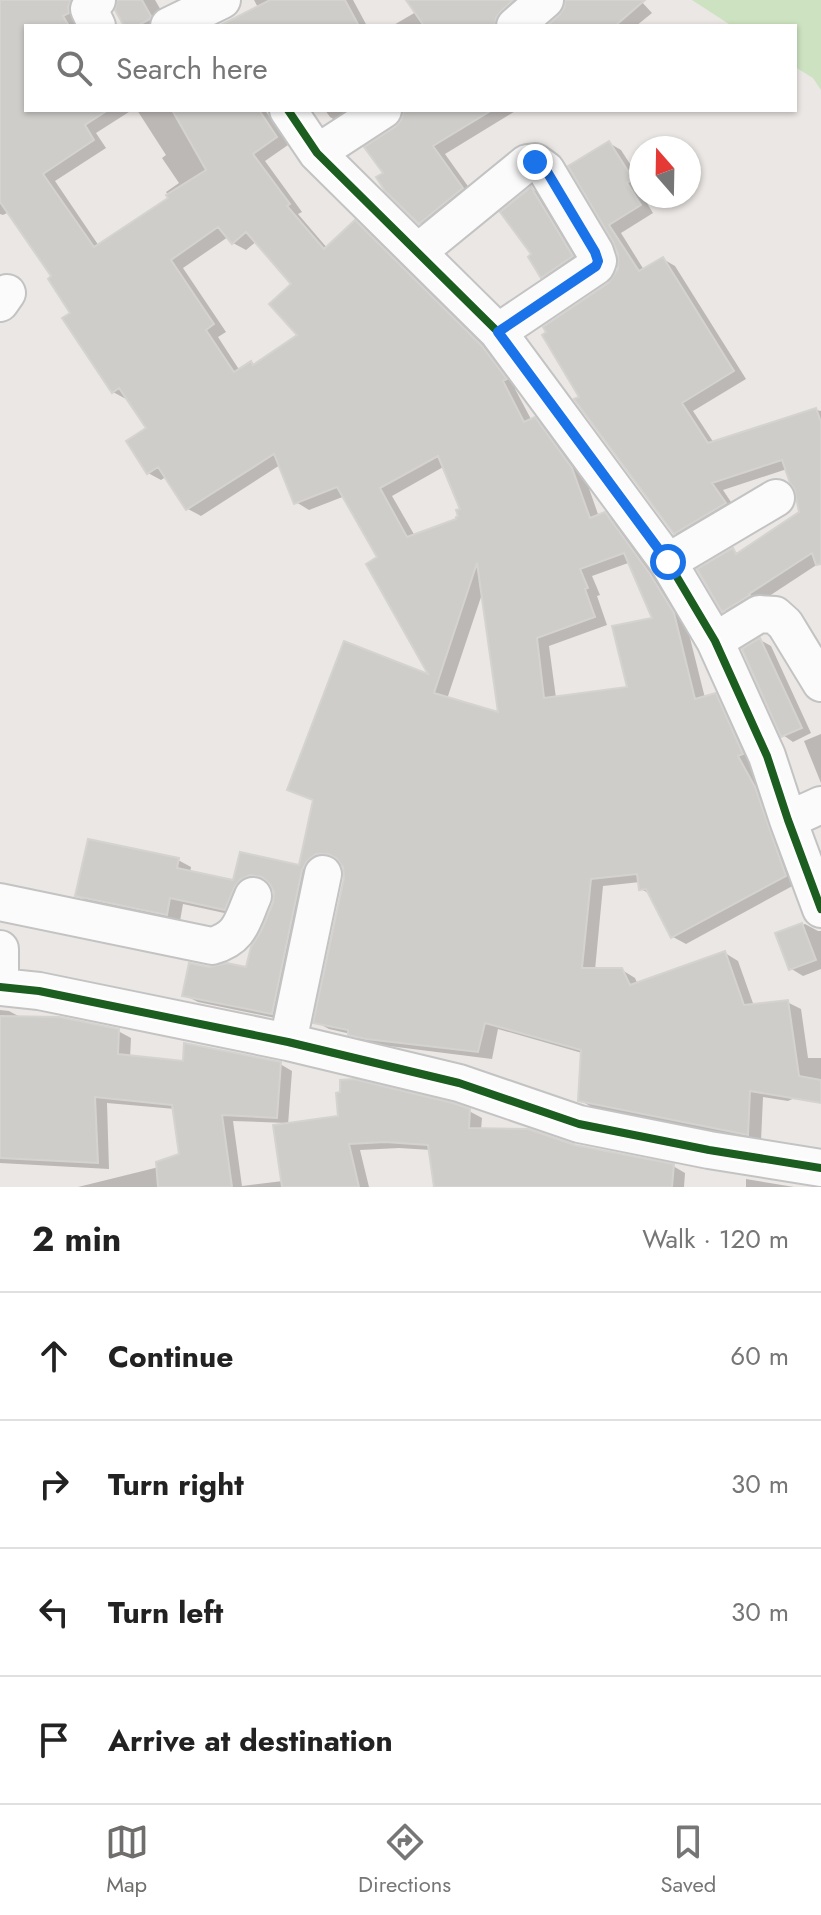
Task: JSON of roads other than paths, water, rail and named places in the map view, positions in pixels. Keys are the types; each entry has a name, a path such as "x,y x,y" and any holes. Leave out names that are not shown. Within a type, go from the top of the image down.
{"street":[{"path":"96,24 89,9 97,0"},
{"path":"173,24 222,0 233,24"},
{"path":"517,24 545,0"},
{"path":"289,112 317,153 498,332 668,562 715,641 767,756 819,898"},
{"path":"317,153 380,112"},
{"path":"418,252 527,163 535,162 546,170 598,261 596,266 498,332"},
{"path":"668,562 776,498"},
{"path":"715,641 759,614 775,615 785,624 821,683"},
{"path":"788,820 821,805"},
{"path":"288,1042 323,874"},
{"path":"0,902 212,946 228,942 238,930 253,896"},
{"path":"0,949 0,976"},
{"path":"0,987 39,991 288,1042 459,1083 579,1124 821,1168"}]}
